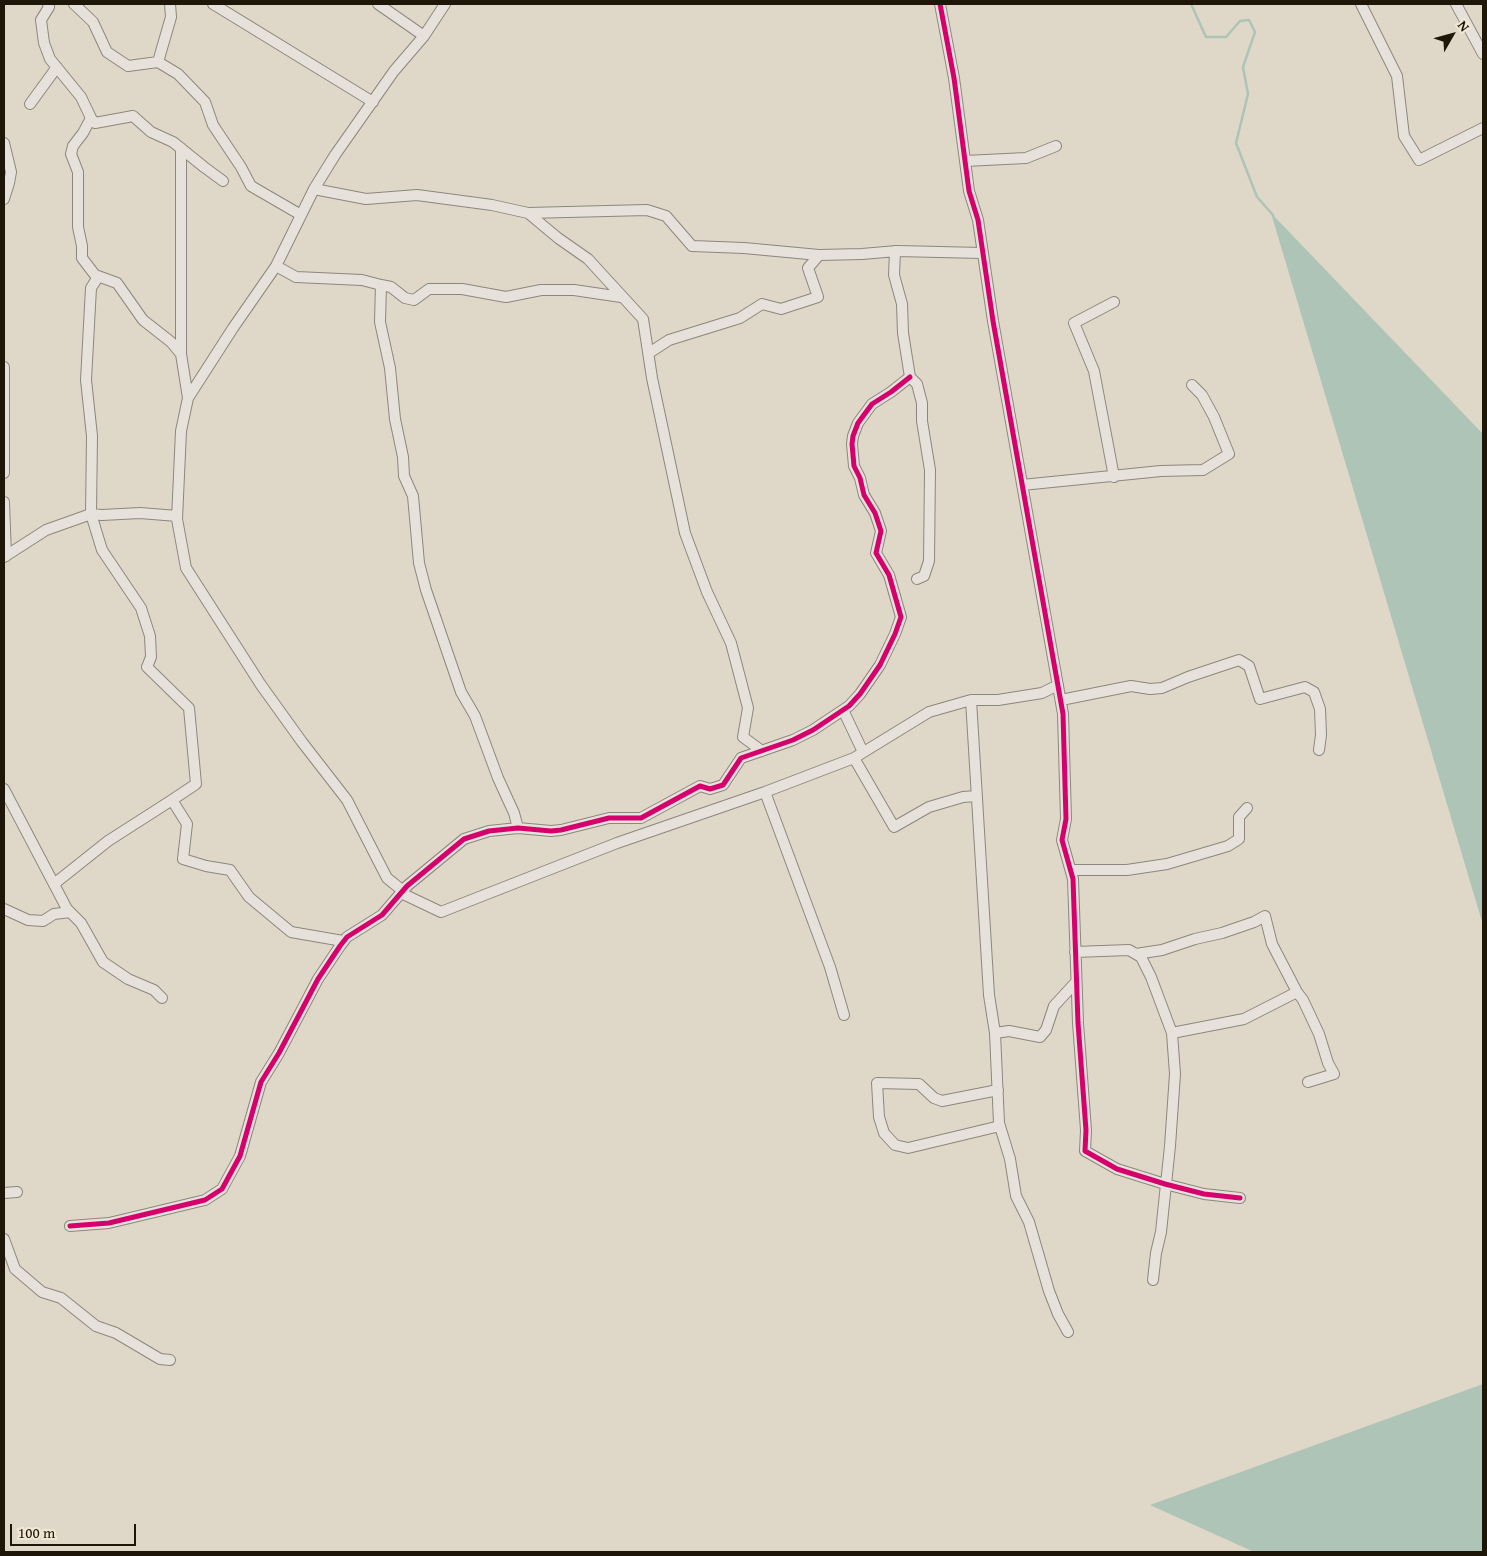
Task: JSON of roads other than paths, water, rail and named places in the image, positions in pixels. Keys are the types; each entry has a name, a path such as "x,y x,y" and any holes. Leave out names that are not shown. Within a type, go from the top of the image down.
{"street":[{"path":"48,4 49,6 41,20 50,59 81,97 90,118 95,123 133,116 151,132 173,142 224,181"},
{"path":"74,4 93,22 107,52 128,66 158,62 178,74 205,102 213,125 241,167 251,186 301,215"},
{"path":"158,62 171,17 170,4"},
{"path":"213,4 373,102"},
{"path":"378,4 424,36"},
{"path":"445,4 424,36 394,71 335,155 314,189 276,266 188,398 181,431 177,516 186,568 260,685 347,800 387,878 402,892 441,912 617,843 765,792 858,755 929,712 971,700 998,700 1042,693 1058,685"},
{"path":"940,4 954,78 969,191 978,220 993,321 1064,714 1066,819 1062,840 1073,879 1076,982 1086,1130 1085,1151 1117,1169 1165,1184 1204,1194 1240,1198"},
{"path":"1361,4 1397,76 1404,136 1419,160 1483,128"},
{"path":"1456,4 1483,54"},
{"path":"30,104 57,67"},
{"path":"90,118 84,133 73,146 71,154 78,172 78,228 82,258 98,277 117,283 143,320 171,342 181,354"},
{"path":"4,143 10,172 10,183 4,199"},
{"path":"965,161 1026,158 1056,146"},
{"path":"181,148 181,354 188,398"},
{"path":"314,189 366,199 417,195 492,205 528,213 646,210 666,216 692,246 744,248 818,255 895,251 982,253"},
{"path":"528,213 558,238 588,259 643,320 652,378 685,533 707,592 731,643 748,708 743,737 762,751"},
{"path":"895,251 894,275 902,304 903,333 910,377 917,384 922,404 922,421 930,470 929,561 924,576 917,579"},
{"path":"649,353 669,340 740,318 762,304 781,308 818,297 808,268 818,255"},
{"path":"276,266 296,277 362,280 391,287 405,298 414,300 429,289 462,289 506,296 541,290 574,290 621,297"},
{"path":"54,884 108,842 196,784 189,708 147,667 151,657 150,636 141,608 102,550 91,514 92,436 86,380 91,288 98,277"},
{"path":"381,285 380,322 390,368 395,419 403,457 404,476 413,496 419,563 426,590 461,692 475,716 498,778 514,813 518,828"},
{"path":"1114,302 1074,323 1094,371 1114,477"},
{"path":"4,367 4,473"},
{"path":"70,1226 109,1223 205,1200 222,1189 240,1156 261,1082 318,978 343,941 382,914 412,881 464,839 489,830 518,828 551,831 609,818 641,818 700,786 710,789 723,785 741,758 800,737 819,727 843,710 860,694 880,665 901,617 890,575 876,553 881,531 875,513 864,495 860,478 854,466 853,436 858,423 872,404 910,377"},
{"path":"1022,485 1161,471 1203,470 1229,454 1210,409 1202,395 1192,385"},
{"path":"4,502 5,557"},
{"path":"5,557 46,530 91,514 140,513 177,516"},
{"path":"1061,700 1131,686 1150,689 1162,688 1239,660 1249,666 1260,699 1306,687 1314,692 1320,709 1321,735 1319,750"},
{"path":"971,700 989,995 995,1033 1000,1126 1010,1160 1016,1196 1029,1222 1049,1291 1058,1314 1068,1332"},
{"path":"843,710 858,755 894,827 929,807 963,797 977,796"},
{"path":"4,789 70,912 81,923 103,962 128,979 154,990 162,998"},
{"path":"765,792 830,967 844,1015"},
{"path":"172,800 187,824 184,859 206,866 230,870 249,897 291,932 343,941"},
{"path":"1070,870 1127,870 1159,865 1228,846 1239,838 1239,817 1247,808"},
{"path":"4,909 28,920 43,921 54,914 70,912"},
{"path":"1136,954 1162,950 1195,939 1222,933 1254,922 1264,916 1272,944 1303,1000 1319,1034 1328,1063 1334,1074 1308,1082"},
{"path":"1075,952 1129,950 1141,957 1151,977 1172,1033 1175,1074 1170,1146 1162,1222 1153,1280"},
{"path":"995,1033 1009,1031 1040,1037 1046,1030 1054,1006 1076,982"},
{"path":"1172,1033 1244,1019 1297,992"},
{"path":"998,1090 942,1101 934,1098 919,1084 877,1083 879,1117 884,1134 895,1145 908,1148 1000,1126"},
{"path":"4,1193 17,1192"},
{"path":"4,1239 15,1268 42,1292 61,1298 96,1326 116,1333 160,1359 170,1360"}],"waterway":[{"path":"1191,4 1206,37 1226,37 1240,21 1249,20 1255,32 1243,67 1248,94 1236,143 1257,197 1273,215"}]}
